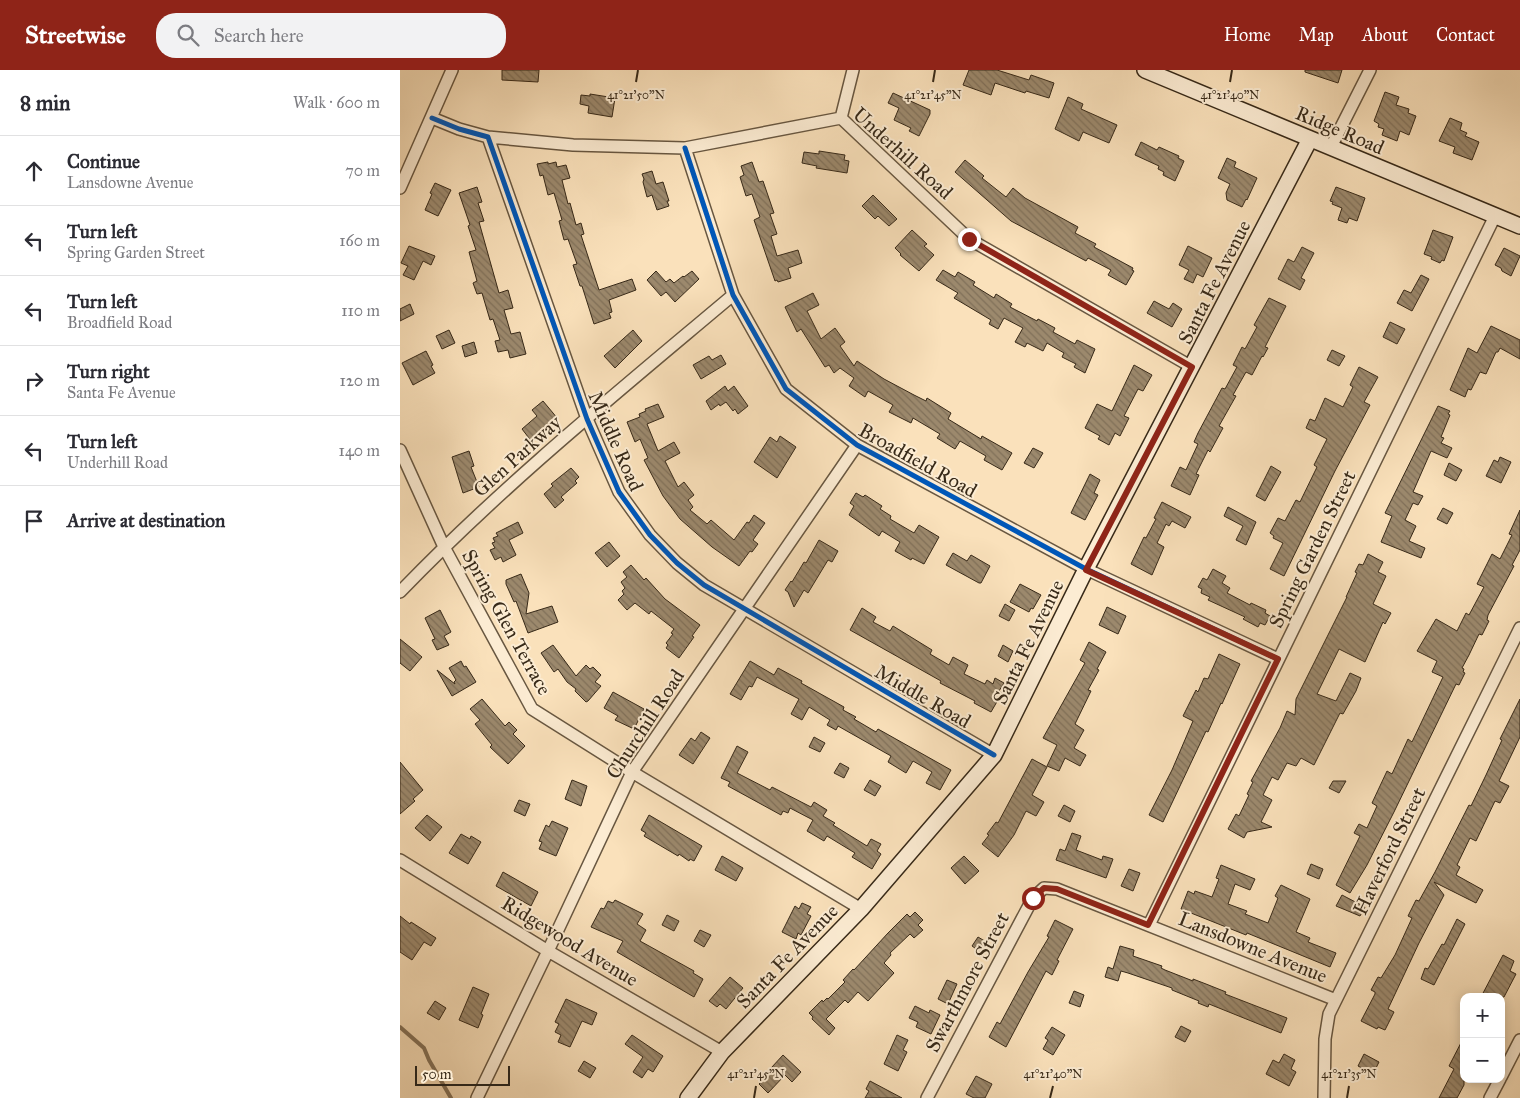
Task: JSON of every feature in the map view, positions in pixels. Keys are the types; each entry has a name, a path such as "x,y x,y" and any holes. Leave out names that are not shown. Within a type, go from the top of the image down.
{"main road":[{"name":"Ridge Road","path":"1146,70 1520,226"},
{"name":"Santa Fe Avenue","path":"688,1098 722,1052 862,909 994,755 1086,570 1310,139"}],"street":[{"path":"400,188 452,70"},
{"path":"841,118 854,70"},
{"path":"1331,147 1370,70"},
{"path":"432,118 459,129 488,137"},
{"name":"Underhill Road","path":"488,137 573,145 685,148 841,118 969,239 1192,367"},
{"name":"Middle Road","path":"488,137 586,419 618,492 650,535 704,585 994,755"},
{"name":"Broadfield Road","path":"685,148 733,295 786,389 857,445 1086,570 1278,659"},
{"name":"Spring Garden Street","path":"1148,925 1495,216"},
{"name":"Glen Parkway","path":"400,592 444,547 586,419 733,295"},
{"name":"Churchill Road","path":"477,1098 632,772 857,445"},
{"name":"Spring Glen Terrace","path":"400,450 444,547 532,709 632,772 862,909"},
{"name":"Haverford Street","path":"1324,1098 1326,1028 1329,1014 1520,628"},
{"name":"Ridgewood Avenue","path":"400,860 548,951 722,1052"},
{"name":"Lansdowne Avenue","path":"1044,888 1057,889 1336,1000"},
{"name":"Swarthmore Street","path":"927,1098 1033,898 1044,888"},
{"path":"1505,1070 1520,1040"},
{"path":"1490,1098 1498,1083"}],"building":[{"path":"502,70 539,70 538,82 502,80"},
{"path":"969,70 997,70 1029,80 1031,75 1054,83 1049,98 1026,91 1025,93 995,83 991,95 963,85"},
{"path":"1305,70 1342,70 1338,83 1305,72"},
{"path":"1385,92 1399,97 1396,105 1409,109 1408,113 1416,116 1409,135 1400,131 1397,141 1382,135 1384,129 1378,127 1379,124 1374,121"},
{"path":"893,93 930,110 930,114 919,136 909,131 911,128 894,120 899,108 888,103"},
{"path":"590,94 615,98 612,117 588,113 589,106 580,104 581,95 590,96"},
{"path":"1068,97 1083,104 1081,109 1117,125 1109,143 1083,132 1079,141 1055,129"},
{"path":"1450,118 1462,123 1460,130 1467,133 1465,136 1479,142 1472,160 1453,153 1455,147 1439,141"},
{"path":"1141,142 1157,150 1159,147 1179,156 1178,158 1184,161 1175,181 1163,175 1164,172 1158,169 1159,166 1135,155"},
{"path":"819,151 845,155 844,160 849,161 847,173 816,168 817,166 802,163 804,152 819,154"},
{"path":"1227,158 1236,162 1234,167 1257,178 1242,207 1227,200 1226,193 1230,184 1218,178"},
{"path":"965,160 984,176 982,178 1006,197 1013,188 1025,198 1078,227 1075,233 1096,244 1094,247 1133,268 1132,270 1134,271 1126,285 1108,275 1111,270 1088,258 1086,261 1011,221 955,172"},
{"path":"548,162 548,164 556,162 557,167 566,165 570,178 562,180 568,204 570,203 576,225 581,223 584,234 581,235 599,290 632,279 636,290 609,300 612,312 609,313 611,318 594,324 573,265 577,264 568,239 564,240 559,221 562,220 554,193 548,195 543,175 540,176 537,164"},
{"path":"752,162 759,182 763,181 774,213 770,214 777,234 771,236 777,256 798,250 802,263 788,268 791,278 778,282 777,280 775,281 754,220 760,217 752,194 746,196 740,177 744,175 741,166"},
{"path":"652,171 656,184 663,182 669,201 667,201 669,206 657,210 652,195 647,197 643,182 642,174"},
{"path":"435,183 451,190 438,216 425,210"},
{"path":"477,187 482,202 478,203 484,221 479,222 499,293 508,290 513,308 504,310 511,334 520,332 526,354 510,358 508,350 498,352 495,341 500,340 493,319 490,320 482,293 477,294 473,283 477,281 469,252 476,250 459,193"},
{"path":"1336,187 1365,198 1357,221 1349,218 1347,223 1338,220 1342,208 1332,204 1333,202 1330,201"},
{"path":"873,195 897,219 889,226 878,216 875,219 862,206"},
{"path":"912,230 927,244 924,246 934,255 919,271 900,255 895,248"},
{"path":"1433,230 1453,237 1444,261 1442,260 1440,263 1424,254"},
{"path":"409,246 435,256 431,265 423,261 414,280 403,275 408,266 401,263"},
{"path":"1188,246 1212,258 1203,277 1197,274 1193,283 1184,279 1189,270 1179,265"},
{"path":"1302,247 1314,253 1301,278 1305,280 1300,290 1278,279 1288,259 1294,262"},
{"path":"1504,248 1520,256 1511,276 1495,265"},
{"path":"943,270 955,277 958,272 975,282 973,285 994,298 996,294 1012,304 1010,307 1055,328 1053,332 1075,344 1077,340 1095,349 1085,373 1074,367 1076,364 1062,357 1064,353 1047,343 1043,351 1027,343 1025,347 1015,342 1023,328 1004,318 998,329 989,324 991,320 954,298 958,293 936,280"},
{"path":"656,271 666,282 670,279 674,283 692,271 699,279 675,302 666,292 661,296 647,280"},
{"path":"1421,275 1429,279 1412,311 1397,303 1404,290 1411,293"},
{"path":"813,293 819,305 807,311 821,339 835,328 845,342 840,346 854,366 857,361 884,379 914,395 926,401 927,398 951,413 948,419 981,439 982,436 1012,453 1002,470 984,460 986,456 960,441 955,449 937,438 940,434 913,418 911,423 889,412 893,405 868,391 865,397 849,386 854,378 840,368 834,373 829,365 825,367 801,329 797,332 785,307"},
{"path":"1269,298 1286,306 1265,347 1268,348 1263,357 1252,375 1246,372 1233,395 1236,396 1219,426 1223,428 1210,452 1208,450 1196,474 1199,475 1190,495 1171,486 1180,467 1186,470 1198,444 1194,442 1198,433 1222,388 1225,389 1237,367 1233,365 1242,347 1245,349 1257,327 1254,325"},
{"path":"1154,301 1169,309 1173,303 1182,309 1172,327 1147,313"},
{"path":"410,304 414,314 400,321 400,309"},
{"path":"1390,322 1405,329 1397,344 1383,337"},
{"path":"1491,326 1520,340 1520,359 1500,348 1496,352 1486,374 1480,372 1471,390 1468,389 1465,397 1450,390 1468,348 1477,353"},
{"path":"449,330 455,343 442,349 436,336"},
{"path":"633,330 642,341 615,368 604,356"},
{"path":"474,342 477,353 465,357 462,346"},
{"path":"1332,350 1345,356 1339,366 1327,360"},
{"path":"426,351 435,373 413,385 402,363"},
{"path":"721,355 726,364 701,379 693,365 709,356 712,360"},
{"path":"1134,365 1152,375 1143,391 1138,389 1124,416 1129,418 1120,436 1115,433 1109,445 1098,439 1100,436 1085,428 1097,404 1112,411"},
{"path":"1359,367 1378,377 1364,402 1370,405 1335,471 1284,576 1270,569 1283,543 1273,538 1274,536 1270,533 1278,518 1285,521 1296,500 1300,502 1317,467 1314,465 1327,439 1306,428 1310,419 1315,421 1325,398 1343,407 1353,387 1350,385"},
{"path":"725,386 728,391 734,386 748,406 738,414 726,402 720,406 719,404 711,410 706,401"},
{"path":"543,401 558,419 532,442 522,429 537,416 532,410"},
{"path":"658,404 664,417 647,424 658,451 674,442 680,453 665,461 678,487 684,482 694,495 688,500 693,507 690,510 707,524 711,520 734,540 754,515 765,523 753,540 758,544 739,566 712,547 680,519 663,496 644,460 648,458 640,439 635,442 627,422 640,417 639,414 646,411 645,409"},
{"path":"1438,406 1450,411 1441,437 1444,438 1441,443 1452,448 1447,458 1431,451 1413,492 1423,496 1418,505 1413,503 1405,520 1416,526 1409,541 1425,548 1421,558 1381,542 1392,516 1385,513"},
{"path":"780,436 796,447 777,478 754,462 770,437 777,442"},
{"path":"1033,448 1043,453 1034,468 1024,463"},
{"path":"469,451 474,466 471,467 479,487 463,493 452,457"},
{"path":"1500,457 1511,462 1501,483 1486,476 1494,460 1498,462"},
{"path":"1449,463 1462,470 1456,481 1444,475"},
{"path":"1271,466 1281,472 1265,501 1256,496"},
{"path":"571,468 579,477 575,481 577,483 561,497 564,500 555,508 544,494 553,486 551,484"},
{"path":"1090,474 1100,480 1094,493 1098,495 1085,520 1071,513"},
{"path":"856,493 863,497 865,495 882,506 880,509 891,516 890,519 914,533 919,525 939,537 924,564 912,558 911,560 895,551 900,542 882,531 879,536 849,515 854,506 850,503"},
{"path":"1162,502 1191,517 1185,528 1172,521 1169,526 1166,524 1157,543 1164,547 1152,575 1131,564 1144,537 1146,538 1156,519 1154,518"},
{"path":"1228,507 1256,522 1246,545 1236,540 1243,526 1224,516"},
{"path":"1443,508 1453,513 1447,524 1437,519"},
{"path":"1520,510 1520,550 1512,565 1514,566 1488,615 1487,620 1489,621 1482,635 1479,634 1462,668 1465,673 1459,685 1456,684 1394,812 1367,865 1350,893 1336,885 1360,836 1354,833 1359,824 1367,828 1377,806 1372,803 1387,771 1392,774 1408,739 1412,742 1443,677 1432,672 1437,661 1417,651 1436,619 1457,631 1466,613 1469,615 1484,587 1477,584 1492,554 1500,559 1512,535 1509,534"},
{"path":"518,522 523,533 509,540 516,555 503,562 501,557 495,560 490,550 495,548 492,543 495,542 493,538 498,536 496,533"},
{"path":"819,540 838,551 832,562 828,560 808,593 804,590 794,607 788,592 785,590 804,562 806,563"},
{"path":"609,542 620,556 607,567 595,553"},
{"path":"953,553 967,561 971,555 990,566 981,583 946,565"},
{"path":"1368,554 1383,562 1378,572 1386,576 1373,604 1391,613 1385,624 1383,622 1365,662 1339,649 1317,694 1336,701 1350,673 1361,678 1356,691 1343,714 1340,713 1314,765 1301,758 1296,766 1287,763 1278,780 1272,777 1263,795 1272,800 1261,822 1272,827 1247,832 1244,838 1228,829 1236,814 1239,816 1249,795 1247,794 1253,782 1251,781 1280,728 1287,711 1295,715 1296,699 1347,597 1357,573 1355,572 1359,564 1363,565"},
{"path":"631,565 665,599 700,625 679,658 666,648 668,645 666,643 673,634 671,633 674,629 651,611 649,614 635,603 627,610 618,600 624,594 622,591 625,588 621,582 627,577 623,572"},
{"path":"1213,569 1226,576 1222,583 1230,588 1227,593 1250,605 1251,603 1266,610 1265,613 1270,616 1265,625 1260,623 1258,627 1243,619 1245,617 1208,600 1210,597 1201,593 1202,589 1198,587 1203,578 1207,580"},
{"path":"521,574 529,593 526,614 552,606 558,622 528,633 516,601 514,602 506,584 506,580"},
{"path":"1020,584 1041,595 1033,609 1031,608 1029,612 1010,602"},
{"path":"1005,604 1015,610 1009,621 999,616"},
{"path":"1107,607 1126,616 1118,634 1099,625"},
{"path":"862,608 876,617 873,622 890,631 893,626 932,650 930,654 949,665 953,657 968,665 964,674 985,684 987,680 993,684 995,678 1004,683 999,691 1002,693 991,712 974,703 975,701 940,683 941,681 850,630"},
{"path":"440,610 451,632 444,636 449,645 437,650 432,640 435,639 425,618"},
{"path":"400,639 422,657 410,671 400,663"},
{"path":"1089,642 1106,652 1088,690 1091,691 1075,724 1084,730 1074,748 1086,755 1080,766 1065,758 1059,771 1047,766 1057,745 1043,738 1085,663 1080,660"},
{"path":"553,645 576,676 586,665 590,669 593,667 601,675 595,682 601,686 588,701 586,702 575,691 576,689 567,682 558,669 554,672 541,653"},
{"path":"1003,645 1013,651 1008,662 998,656"},
{"path":"1219,654 1240,664 1163,822 1149,815 1172,770 1193,721 1183,716 1196,690 1198,692 1204,678 1208,679"},
{"path":"461,661 476,682 452,696 437,670 455,684 456,680 449,668"},
{"path":"750,661 774,675 778,668 802,681 801,683 844,707 843,710 856,717 854,719 876,732 878,729 951,770 940,790 926,783 932,772 913,761 906,773 888,762 891,756 838,726 836,730 827,725 830,720 809,707 802,720 791,714 799,699 757,677 752,687 749,686 741,700 730,694"},
{"path":"613,692 644,709 634,729 615,720 618,716 604,708"},
{"path":"482,699 505,726 509,722 517,730 513,734 525,746 508,764 490,747 492,745 475,724 480,720 470,709"},
{"path":"1520,699 1520,737 1499,781 1509,786 1500,803 1495,801 1476,841 1470,838 1457,865 1460,867 1456,875 1483,890 1476,903 1434,882 1444,895 1388,1009 1394,1012 1385,1030 1378,1027 1377,1029 1361,1021 1375,994 1371,990 1378,977 1381,978 1395,955 1412,918 1408,916 1416,900 1419,901 1435,872 1469,805 1471,806 1502,740 1500,739"},
{"path":"701,732 710,738 693,764 679,755 691,738 695,741"},
{"path":"814,737 825,743 820,752 809,747"},
{"path":"737,746 748,752 737,773 770,790 772,787 811,807 814,802 827,810 823,816 835,823 833,825 867,846 871,839 881,844 877,851 881,854 872,869 852,857 855,853 827,836 824,841 807,831 813,820 790,808 788,813 783,811 781,815 728,786 730,782 721,778"},
{"path":"1032,759 1047,767 1032,795 1044,802 1036,816 1026,811 1014,835 998,857 982,844 996,822 998,823"},
{"path":"400,762 423,790 413,799 415,801 400,814"},
{"path":"840,763 849,768 844,778 834,773"},
{"path":"572,780 587,786 581,806 565,799"},
{"path":"870,780 881,786 875,796 864,790"},
{"path":"1333,781 1346,781 1339,793 1329,788"},
{"path":"519,800 530,804 525,816 514,811"},
{"path":"1064,805 1075,811 1070,822 1058,816"},
{"path":"427,815 442,827 430,841 415,828"},
{"path":"649,815 702,846 694,861 690,859 689,861 679,854 678,856 644,836 646,833 641,830"},
{"path":"552,821 568,828 556,856 539,849 542,842 539,841 546,825 549,827"},
{"path":"1072,833 1081,836 1076,850 1102,860 1103,856 1113,859 1106,878 1056,860 1060,849 1065,851"},
{"path":"461,834 470,839 471,836 481,842 468,864 449,853"},
{"path":"722,856 743,868 736,881 715,870"},
{"path":"964,856 979,871 965,884 951,868"},
{"path":"1311,864 1323,869 1319,879 1307,874"},
{"path":"1221,865 1255,879 1250,890 1235,884 1228,904 1247,911 1245,914 1268,923 1278,898 1275,896 1281,885 1310,899 1296,932 1310,938 1308,942 1336,953 1330,967 1247,933 1246,935 1181,909 1188,891 1194,894 1195,891 1212,897 1219,879 1216,878"},
{"path":"1129,869 1140,873 1133,891 1121,886"},
{"path":"503,872 538,892 531,906 496,886"},
{"path":"1342,895 1365,907 1360,916 1336,906"},
{"path":"615,900 643,914 637,924 646,930 640,941 694,971 693,973 703,979 694,997 617,952 623,941 591,927 601,908 604,909 608,901 613,903"},
{"path":"802,903 811,907 807,914 811,916 801,935 798,933 796,939 782,932 795,906 799,909"},
{"path":"915,912 923,920 918,925 923,930 914,938 910,934 890,953 891,955 884,963 894,973 868,1001 858,992 848,1003 845,1000 826,1019 835,1028 829,1035 812,1019 813,1017 809,1013 822,1000 823,1002 828,999 845,982 843,980 853,969 907,914 910,917"},
{"path":"667,915 679,921 674,931 662,925"},
{"path":"400,916 410,924 411,922 436,938 431,946 424,942 412,960 400,952"},
{"path":"1457,919 1465,924 1434,985 1421,979 1425,968 1428,969 1442,944 1444,945"},
{"path":"1055,920 1073,929 1057,960 1059,961 1052,975 1046,971 1006,1047 989,1037 997,1022 1000,1024 1049,937 1047,936"},
{"path":"700,930 711,935 704,947 694,941"},
{"path":"978,937 988,943 982,953 972,946"},
{"path":"1120,946 1134,950 1133,956 1162,966 1161,968 1165,970 1206,984 1226,992 1225,994 1287,1018 1281,1033 1209,1004 1208,1007 1198,1003 1199,1001 1172,990 1172,988 1128,973 1121,971 1118,981 1105,977 1108,967 1113,969"},
{"path":"1503,955 1514,961 1510,971 1516,974 1505,995 1505,993 1483,993"},
{"path":"730,977 743,988 726,1009 720,1004 717,1007 709,1001"},
{"path":"947,980 957,984 948,1004 938,999"},
{"path":"473,987 489,994 478,1028 459,1020"},
{"path":"1074,991 1084,995 1080,1007 1069,1003"},
{"path":"566,999 597,1013 592,1025 582,1021 570,1047 558,1042 561,1035 555,1032 559,1024 555,1022"},
{"path":"435,1001 446,1008 439,1020 427,1013"},
{"path":"915,1006 929,1013 930,1010 940,1015 931,1034 916,1027 918,1022 909,1018"},
{"path":"1181,1026 1191,1031 1185,1042 1175,1037"},
{"path":"1052,1027 1065,1035 1053,1055 1043,1049 1048,1040 1045,1038"},
{"path":"632,1035 663,1056 653,1072 648,1069 642,1078 633,1072 643,1057 625,1044"},
{"path":"897,1035 908,1040 903,1050 907,1052 898,1071 884,1064"},
{"path":"1460,1045 1460,1083 1464,1083 1464,1085 1457,1098 1439,1098 1454,1069 1449,1066"},
{"path":"1284,1054 1295,1060 1291,1069 1296,1072 1289,1086 1266,1074 1273,1060 1279,1063"},
{"path":"1364,1054 1379,1062 1373,1074 1358,1066"},
{"path":"783,1055 801,1072 792,1082 785,1075 768,1093 759,1084 762,1081 760,1080"},
{"path":"584,1061 596,1068 590,1078 578,1071"},
{"path":"976,1076 992,1084 985,1098 974,1098 966,1094"},
{"path":"870,1081 902,1098 865,1098 869,1091 866,1089"}],"waterway":[{"path":"400,1027 424,1048 451,1098"}],"cycle path":[{"path":"432,118 459,129 488,137 587,419 619,492 650,535 677,563 704,585 994,755"},
{"path":"685,148 733,295 786,389 857,445 1086,569 1278,659"}],"route":[{"path":"969,239 1192,367 1086,570 1278,659 1148,925 1057,889 1044,888 1033,898"}]}
